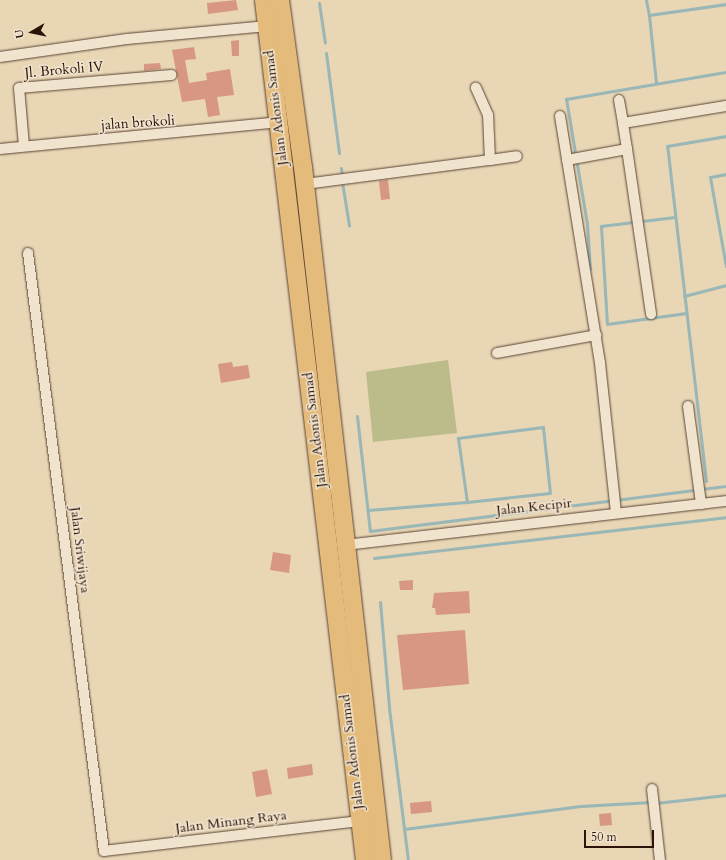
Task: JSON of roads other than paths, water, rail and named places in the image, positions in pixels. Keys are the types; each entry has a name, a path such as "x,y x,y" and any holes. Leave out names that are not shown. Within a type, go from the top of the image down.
{"highway":[{"name":"Jalan Adonis Samad","path":"264,0 278,122 312,331 365,860"},
{"path":"280,0 305,184 312,331 346,545 382,860"}],"street":[{"path":"0,57 127,39 267,26"},
{"name":"Jl. Brokoli IV","path":"24,146 19,88 171,75"},
{"path":"476,88 488,115 490,160"},
{"path":"619,100 651,314"},
{"path":"623,123 726,106"},
{"path":"560,116 574,159 616,508"},
{"name":"jalan brokoli","path":"0,149 192,133 278,122"},
{"path":"574,159 627,149"},
{"path":"305,184 517,156"},
{"name":"Jalan Sriwijaya","path":"28,253 104,851"},
{"path":"497,353 596,335"},
{"path":"688,406 700,495"},
{"name":"Jalan Kecipir","path":"346,545 700,495 726,501"},
{"path":"652,789 660,860"},
{"name":"Jalan Minang Raya","path":"104,851 360,821"}],"waterway":[{"path":"646,0 649,15 726,4"},
{"path":"319,3 325,43"},
{"path":"649,15 656,83"},
{"path":"326,53 339,153"},
{"path":"590,269 587,224 566,99 726,72"},
{"path":"706,481 667,146 726,136"},
{"path":"341,168 342,175"},
{"path":"726,174 710,177 726,267"},
{"path":"342,182 349,225"},
{"path":"675,217 601,226 607,324 686,313"},
{"path":"684,296 726,285"},
{"path":"357,416 370,531 726,486"},
{"path":"368,510 467,502 550,493 543,427 458,438 467,502"},
{"path":"374,558 726,517"},
{"path":"380,602 389,708 408,860"},
{"path":"656,803 726,795"},
{"path":"404,829 581,806 651,802"}]}
